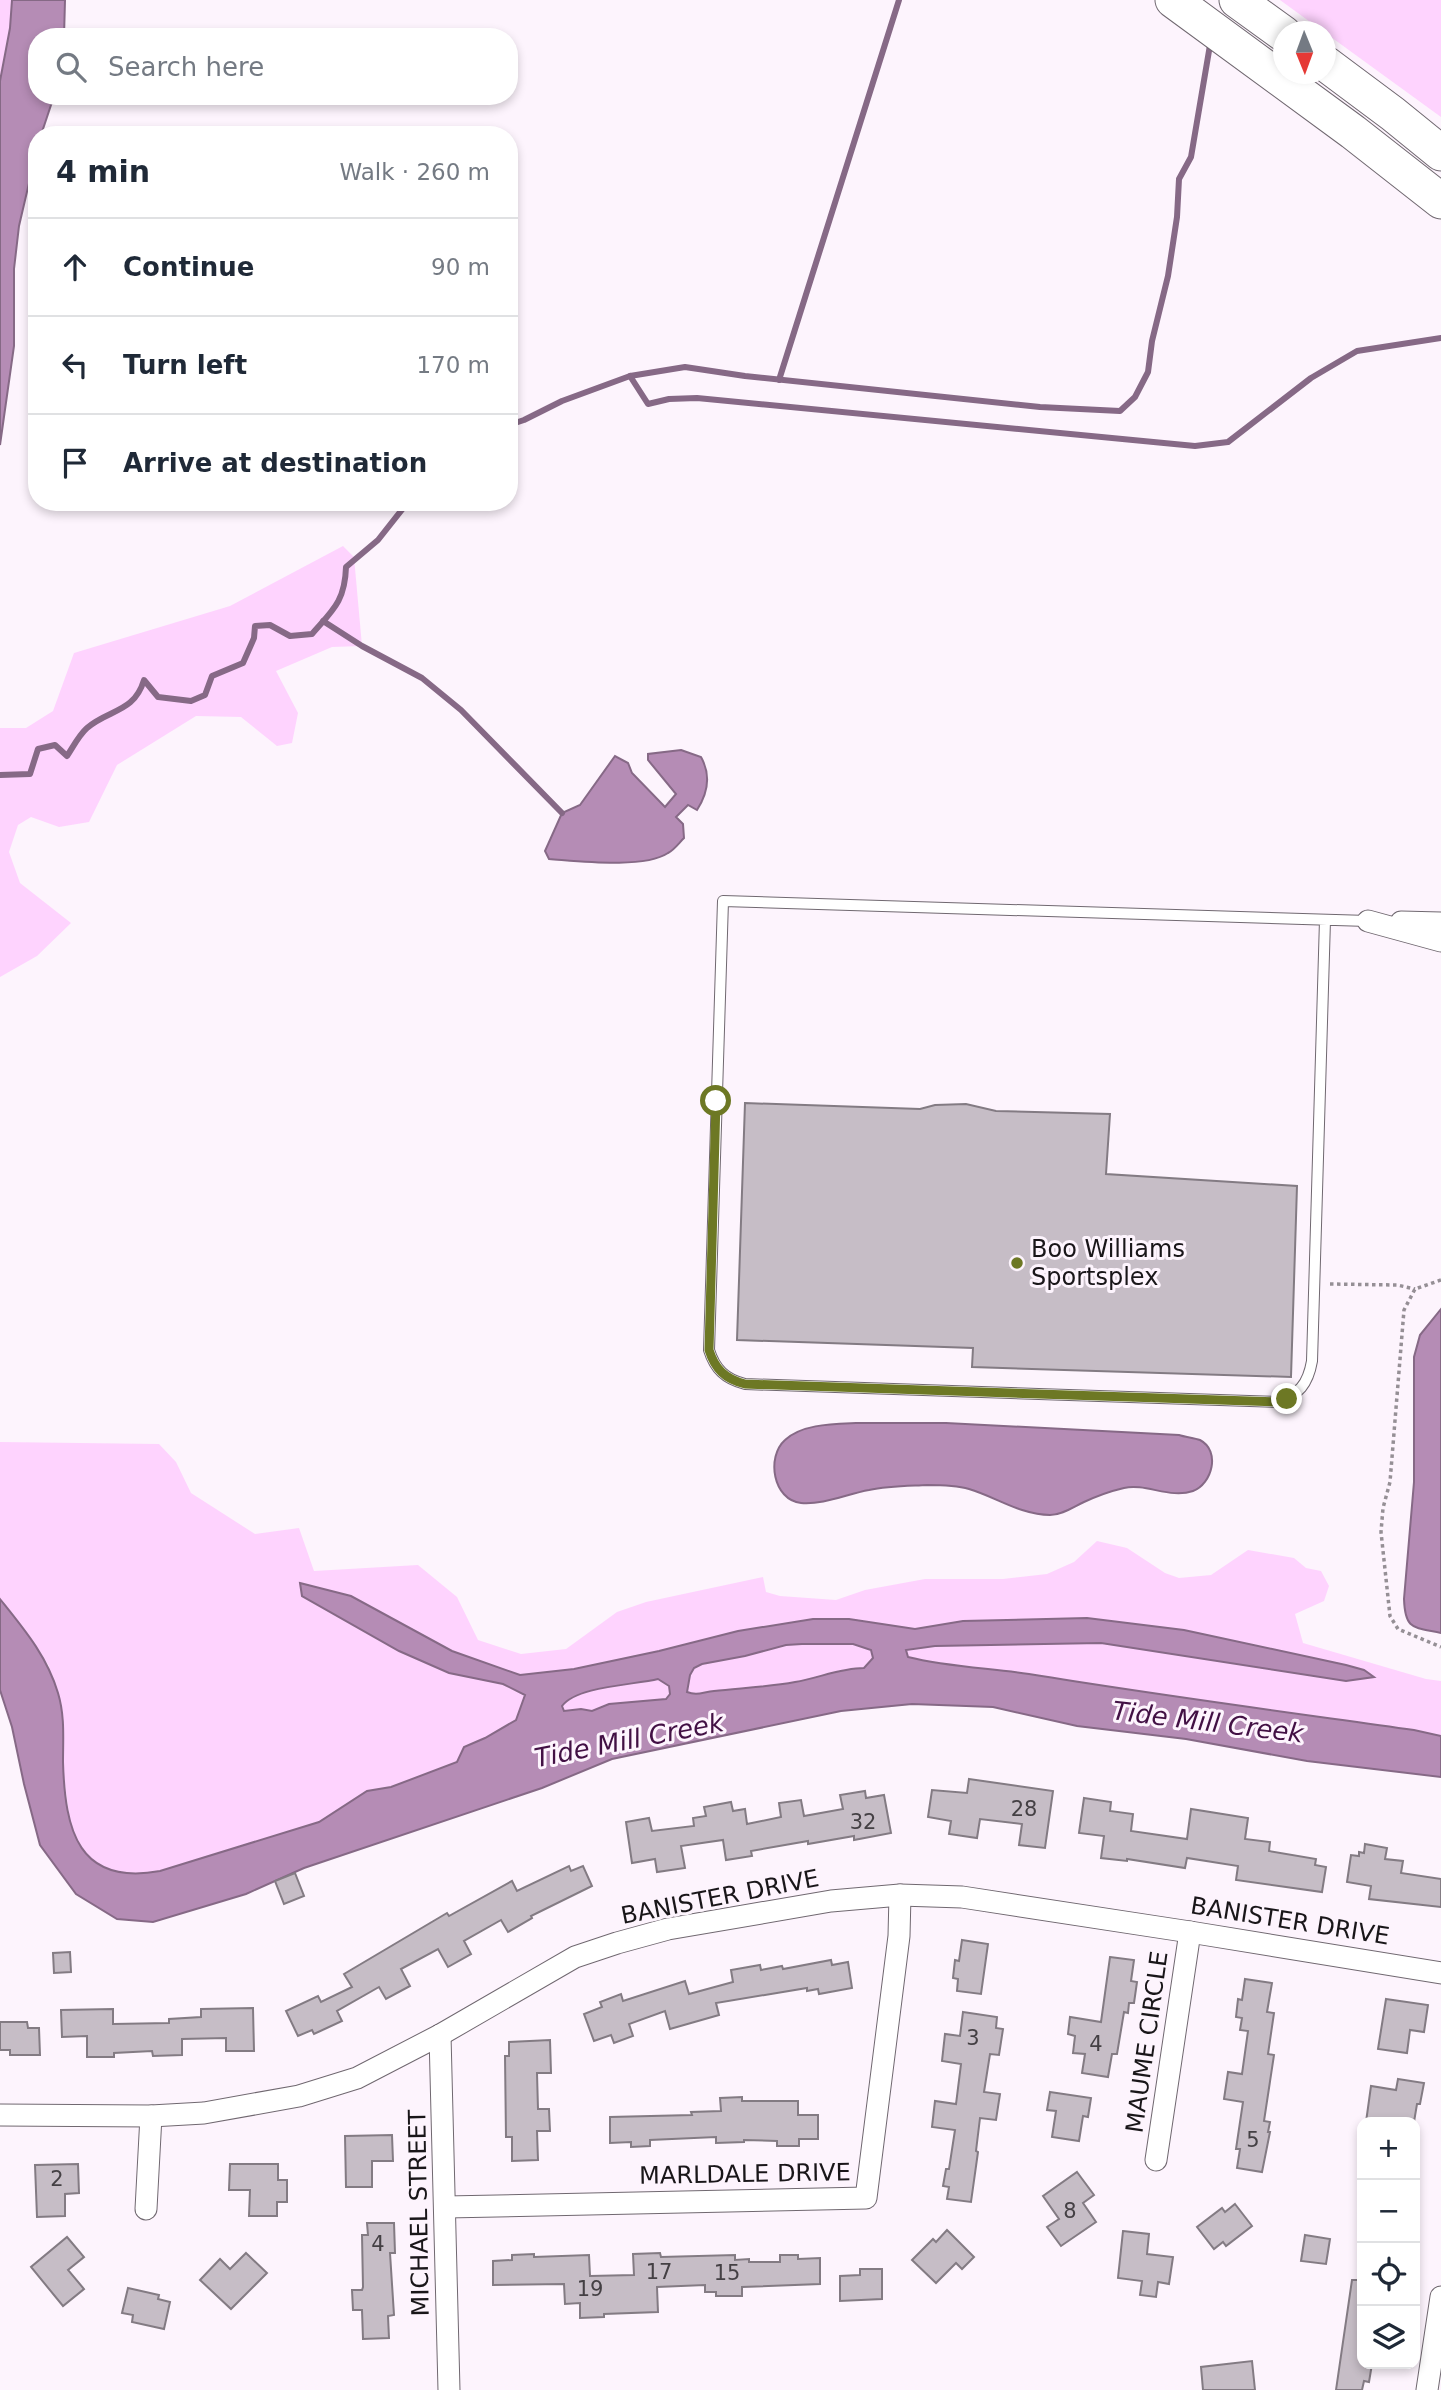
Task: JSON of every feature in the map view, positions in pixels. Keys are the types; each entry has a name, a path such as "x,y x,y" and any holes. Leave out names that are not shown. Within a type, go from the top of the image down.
{"main road":[{"path":"1173,0 1353,132 1441,201"},
{"path":"1237,0 1273,27"},
{"path":"1336,72 1441,153"}],"street":[{"path":"1368,921 1441,923"},
{"path":"1368,921 1441,941"},
{"name":"BANISTER DRIVE","path":"0,2115 150,2116 204,2113 299,2096 357,2078 440,2035 575,1958 668,1929 831,1901 900,1895 962,1897 1440,1973"},
{"name":"MARLDALE DRIVE","path":"446,2207 866,2198 899,1936 900,1895"},
{"name":"MAUME CIRCLE","path":"1156,2160 1190,1932"},
{"name":"MICHAEL STREET","path":"440,2035 449,2390"},
{"path":"146,2209 150,2116"},
{"path":"1427,2390 1441,2297"}],"lane":[{"path":"1325,920 1312,1361 1309,1377 1298,1392 1277,1402 745,1384 725,1376 717,1368 709,1350 723,901 1368,921"}],"path":[{"path":"1314,1284 1397,1285 1415,1289 1441,1280"},
{"path":"1415,1289 1404,1310 1390,1482 1383,1508 1381,1532 1390,1616 1398,1629 1441,1647"}],"shaded area":[{"path":"0,0 12,0 10,28 0,81"},
{"path":"1280,0 1441,0 1441,117 1336,41 1336,21 1309,21"},
{"path":"343,546 354,557 362,646 332,647 276,671 298,713 292,743 277,746 241,717 196,716 117,765 89,822 59,827 31,817 18,825 9,852 20,883 71,923 37,956 0,977 0,728 26,728 53,711 74,653 230,606"},
{"path":"0,1442 159,1444 176,1462 191,1493 255,1534 299,1528 314,1571 418,1565 457,1597 478,1640 521,1654 566,1649 617,1612 646,1602 763,1577 766,1592 780,1596 836,1600 865,1590 925,1579 1003,1579 1047,1574 1074,1562 1097,1541 1127,1548 1165,1573 1179,1578 1211,1575 1248,1550 1294,1558 1306,1568 1321,1571 1329,1586 1324,1601 1295,1614 1303,1643 1441,1681 1441,1736 1029,1674 938,1663 908,1657 906,1649 935,1646 1101,1643 1346,1681 1346,1665 1184,1630 1087,1618 963,1621 915,1629 849,1619 813,1619 738,1631 574,1669 520,1675 452,1651 351,1596 302,1596 399,1651 449,1673 503,1684 525,1695 516,1720 464,1747 457,1762 391,1787 367,1791 319,1822 160,1871 138,1875 118,1874 97,1865 80,1847 70,1822 49,1666 0,1599"},
{"path":"853,1644 871,1650 873,1658 864,1668 846,1669 795,1682 687,1692 690,1675 694,1668 702,1664 786,1645"},
{"path":"658,1679 669,1685 670,1694 666,1699 609,1704 592,1711 564,1711 562,1706 581,1693"}],"water":[{"path":"12,0 65,0 64,28 28,28 28,105 51,105 44,126 28,126 28,188 19,226 14,269 14,346 0,445 0,81 10,28"},
{"path":"681,750 701,757 707,784 697,810 688,805 676,817 683,824 684,838 672,850 657,858 643,861 549,859 545,851 562,813 580,805 615,756 628,763 632,773 665,807 676,794 648,760 648,754"},
{"path":"1441,1309 1441,1633 1412,1625 1406,1617 1404,1599 1414,1482 1414,1357 1420,1335"},
{"path":"856,1423 946,1423 1179,1435 1200,1440 1207,1445 1212,1467 1205,1482 1193,1491 1176,1493 1141,1487 1124,1488 1054,1515 1029,1512 979,1492 948,1485 883,1488 809,1503 791,1500 784,1494 775,1477 774,1467 779,1447 785,1440 809,1428"},
{"name":"Tide Mill Creek","path":"300,1583 351,1596 452,1651 520,1675 574,1669 738,1631 813,1619 849,1619 915,1629 963,1621 1087,1618 1184,1630 1346,1665 1364,1670 1374,1677 1346,1681 1101,1643 935,1646 906,1650 908,1657 938,1663 1029,1674 1441,1736 1441,1777 1307,1761 1186,1739 1077,1726 993,1707 912,1704 841,1711 612,1759 542,1788 304,1868 246,1894 153,1922 117,1919 76,1894 40,1845 24,1784 12,1727 0,1690 0,1599 41,1655 58,1693 63,1719 64,1787 73,1830 82,1848 94,1861 111,1870 132,1873 160,1871 319,1822 367,1791 391,1787 457,1762 464,1747 516,1720 525,1695 503,1684 449,1673 399,1651 302,1596","holes":["853,1644 871,1650 873,1658 864,1668 795,1682 697,1694 687,1692 690,1675 694,1668 702,1664 786,1645","658,1679 669,1686 670,1694 666,1699 609,1704 592,1711 564,1711 562,1706 569,1699 593,1690"]}],"building":[{"name":"Boo Williams Sportsplex","path":"745,1103 920,1109 935,1105 966,1104 996,1111 1110,1114 1106,1174 1297,1186 1291,1377 972,1367 973,1348 737,1340"},
{"path":"969,1779 1053,1791 1045,1848 1019,1845 1022,1824 980,1819 977,1838 949,1834 951,1821 928,1817 932,1790 967,1793"},
{"path":"865,1791 866,1798 884,1795 891,1833 854,1840 854,1836 808,1844 808,1841 751,1851 752,1856 726,1860 723,1840 681,1846 685,1868 657,1872 655,1859 632,1863 626,1822 649,1818 652,1831 694,1826 693,1818 706,1816 704,1807 731,1802 733,1811 745,1809 747,1824 781,1817 779,1803 801,1800 804,1816 843,1809 840,1795"},
{"path":"1084,1798 1111,1802 1110,1811 1133,1814 1131,1831 1187,1839 1191,1809 1248,1818 1245,1839 1270,1842 1269,1851 1316,1859 1315,1865 1326,1867 1322,1892 1236,1880 1238,1866 1187,1858 1185,1868 1101,1858 1104,1836 1079,1833"},
{"path":"1365,1844 1387,1848 1385,1859 1403,1861 1401,1873 1441,1879 1441,1907 1369,1899 1371,1886 1347,1882 1351,1855 1359,1856 1359,1852 1364,1853"},
{"path":"569,1866 571,1871 583,1866 592,1886 531,1916 532,1918 508,1932 501,1920 464,1941 471,1954 448,1967 438,1949 401,1969 410,1986 386,1999 379,1987 337,2011 342,2021 314,2034 312,2030 298,2036 286,2011 318,1996 321,2002 352,1987 344,1974 447,1913 449,1916 512,1881 517,1891"},
{"path":"295,1873 304,1896 284,1904 275,1881"},
{"path":"962,1940 988,1944 981,1994 957,1991 958,1979 953,1978 955,1960 959,1961"},
{"path":"70,1952 71,1972 54,1973 53,1953"},
{"path":"1110,1957 1134,1960 1131,1981 1137,1982 1134,2003 1129,2003 1128,2013 1124,2012 1117,2054 1112,2054 1108,2077 1082,2073 1085,2054 1073,2053 1075,2036 1068,2034 1070,2017 1101,2022"},
{"path":"831,1960 832,1965 848,1962 852,1988 819,1994 818,1989 807,1991 807,1988 716,2003 719,2015 670,2029 665,2011 629,2024 633,2036 614,2043 611,2035 594,2041 584,2014 602,2007 600,2002 621,1994 623,2001 685,1981 689,1994 733,1982 731,1970 760,1965 761,1970 782,1966 783,1969"},
{"path":"1245,1979 1272,1983 1267,2012 1274,2013 1268,2054 1274,2055 1264,2121 1270,2122 1270,2132 1262,2172 1237,2168 1240,2149 1236,2149 1243,2102 1224,2099 1228,2072 1242,2074 1248,2031 1240,2030 1242,2018 1236,2017 1238,1999 1242,2000"},
{"path":"1386,1999 1428,2005 1424,2032 1410,2030 1407,2053 1378,2049"},
{"path":"253,2008 254,2051 226,2051 226,2038 182,2039 182,2055 153,2056 152,2051 114,2053 114,2057 87,2057 87,2036 62,2037 61,2010 113,2009 113,2024 169,2023 169,2019 201,2017 201,2009"},
{"path":"963,2012 997,2017 996,2028 1003,2029 999,2055 990,2054 984,2092 1000,2094 996,2120 980,2118 971,2202 947,2199 949,2187 943,2186 946,2169 949,2169 955,2130 932,2127 935,2101 956,2104 961,2064 942,2061 945,2034 960,2036"},
{"path":"0,2022 27,2022 28,2028 39,2028 40,2055 10,2055 10,2050 0,2050"},
{"path":"550,2040 551,2073 537,2073 538,2109 549,2109 550,2131 537,2131 538,2160 512,2161 512,2137 506,2137 505,2056 509,2056 509,2042"},
{"path":"1398,2079 1424,2083 1415,2117 1367,2117 1371,2086 1396,2090"},
{"path":"1050,2092 1091,2098 1088,2117 1083,2116 1079,2141 1052,2137 1056,2111 1047,2110"},
{"path":"742,2097 742,2101 798,2101 798,2115 818,2115 818,2139 799,2139 799,2146 777,2146 777,2141 716,2143 716,2137 650,2140 650,2146 631,2147 631,2142 610,2143 610,2117 692,2115 691,2112 721,2111 720,2098"},
{"path":"392,2135 393,2161 372,2161 372,2187 346,2187 345,2136"},
{"path":"78,2164 79,2193 65,2194 65,2216 37,2217 35,2165"},
{"path":"230,2164 278,2164 278,2180 287,2180 287,2202 277,2202 277,2216 249,2216 250,2190 229,2190"},
{"path":"1077,2172 1094,2195 1083,2203 1096,2222 1061,2246 1047,2227 1059,2219 1043,2196"},
{"path":"1235,2204 1252,2226 1226,2246 1223,2242 1214,2249 1197,2227 1222,2208 1225,2212"},
{"path":"367,2223 394,2223 395,2253 390,2253 394,2315 388,2316 389,2338 363,2339 362,2310 353,2310 352,2290 362,2290 363,2287 362,2235 368,2235"},
{"path":"947,2230 974,2257 962,2269 956,2263 936,2283 912,2260 933,2239 936,2242"},
{"path":"1123,2231 1149,2234 1147,2254 1173,2257 1169,2284 1158,2282 1156,2297 1140,2295 1142,2281 1118,2278"},
{"path":"1305,2235 1330,2239 1326,2264 1301,2261"},
{"path":"67,2237 84,2257 68,2270 84,2289 63,2306 31,2267"},
{"path":"246,2253 267,2273 231,2309 200,2280 220,2259 230,2269"},
{"path":"660,2253 661,2257 735,2255 735,2260 749,2259 749,2262 780,2262 780,2255 798,2255 798,2259 820,2258 820,2284 742,2287 742,2296 716,2296 716,2292 705,2292 705,2285 657,2287 658,2312 604,2314 604,2317 580,2318 580,2303 565,2304 564,2284 493,2285 493,2261 512,2260 512,2255 589,2255 590,2276 634,2275 633,2254"},
{"path":"860,2269 882,2269 882,2299 840,2301 840,2276 860,2275"},
{"path":"1352,2280 1357,2280 1357,2369 1371,2369 1369,2382 1364,2381 1362,2390 1336,2390"},
{"path":"128,2288 159,2295 158,2299 170,2302 164,2329 132,2322 133,2315 122,2313"},
{"path":"1252,2361 1255,2390 1203,2390 1201,2367"}],"waterway":[{"path":"779,380 899,0"},
{"path":"518,422 562,401 630,376 685,367 745,376 1040,407 1120,411 1135,397 1148,372 1152,341 1168,276 1177,217 1179,179 1191,157 1210,45"},
{"path":"630,376 648,404 669,399 697,398 1195,446 1228,442 1311,378 1357,351 1441,338"},
{"path":"0,775 30,774 38,749 55,745 67,756 87,728 134,699 144,680 158,697 191,701 205,695 212,676 243,663 254,638 255,626 270,625 290,636 312,634 340,597 346,567 378,540 401,511"},
{"path":"323,621 362,646 422,678 461,710 562,813"}],"place":[{"name":"Boo Williams Sportsplex","path":"1017,1263"}],"route":[{"path":"716,1101 709,1350 717,1368 734,1382 1277,1402 1287,1399"}]}
